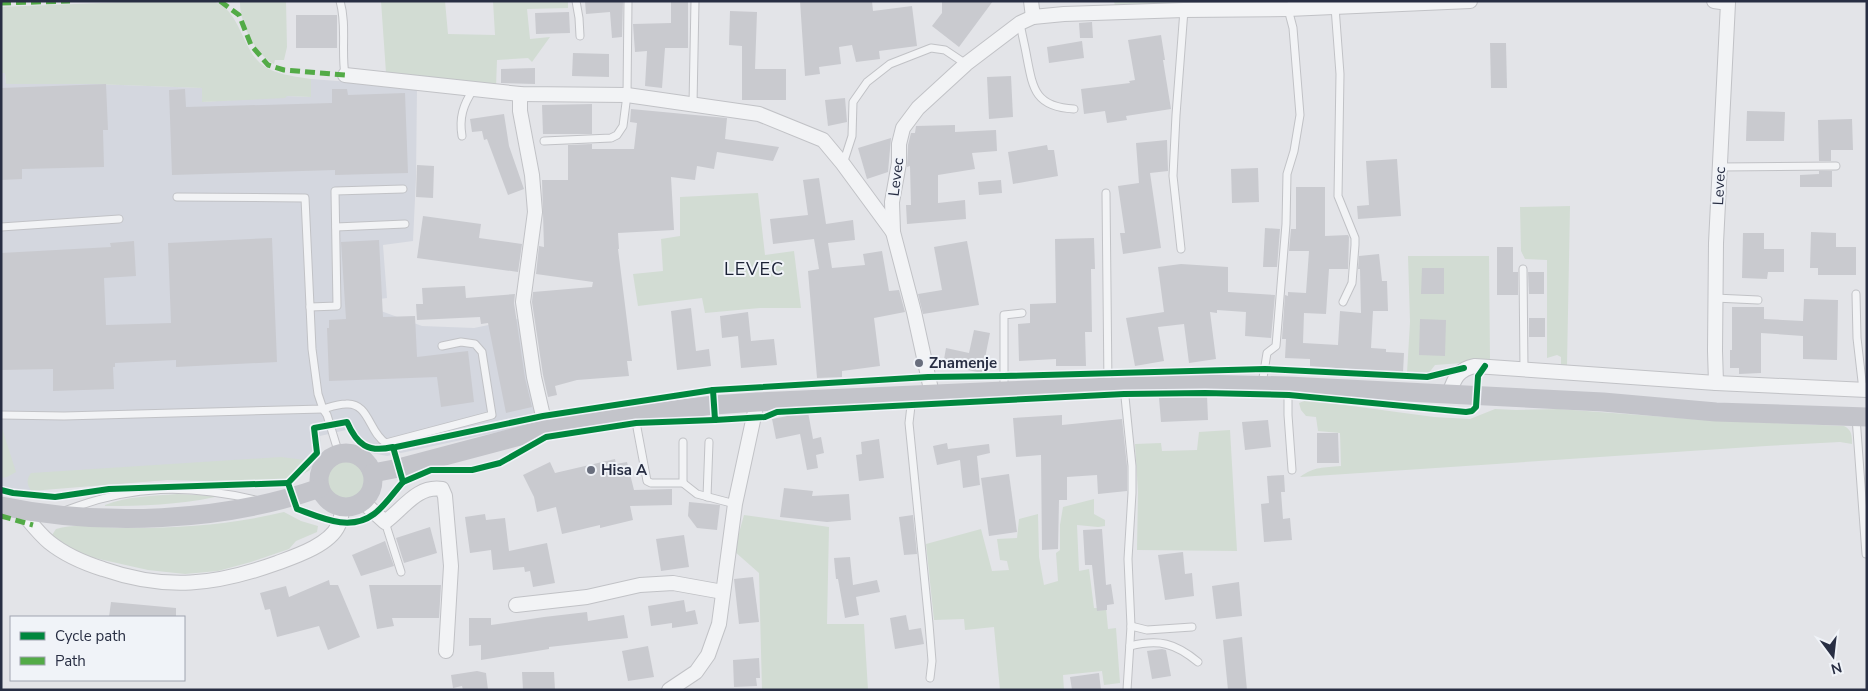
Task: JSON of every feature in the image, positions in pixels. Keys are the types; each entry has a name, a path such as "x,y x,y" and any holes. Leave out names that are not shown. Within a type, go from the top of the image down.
{"main road":[{"path":"373,473 399,468 546,429 635,415 757,402 912,394 1198,384 1261,385 1602,402 1716,412 1861,417"},
{"path":"350,453 360,456 373,473 374,484 370,494 363,502 354,507 343,508 333,504 324,498 320,488 319,477 322,467 339,454 350,453"},
{"path":"10,507 56,514 144,517 222,510 268,503 320,488"}],"street":[{"path":"1031,1 1026,20 1064,14 1288,9 1470,1"},
{"name":"Levec","path":"1714,1 1728,3 1715,298 1716,383"},
{"name":"Levec","path":"932,394 914,312 893,232 892,202 899,163 899,144 903,128 918,108 966,64 1026,20"},
{"path":"345,75 520,94 627,95 759,114 823,140 844,164 893,232"},
{"path":"520,94 520,110 532,175 535,212 523,302 534,377 546,429"},
{"path":"1448,394 1455,377 1464,368 1485,366 1716,383 1865,390"},
{"path":"669,690 696,672 708,655 719,624 735,504 757,402"},
{"path":"363,502 385,522 398,513 415,496 425,490 433,488 442,489 445,496 452,566 446,651"},
{"path":"10,507 48,542 79,561 115,573 165,584 191,583 244,575 298,555 328,539 338,526 343,508"},
{"path":"516,605 587,597 640,585 673,583 723,592"}],"lane":[{"path":"340,1 344,30 342,58 345,75"},
{"path":"576,1 580,36"},
{"path":"544,141 611,138 617,136 623,126 627,95 628,1"},
{"path":"693,104 695,1"},
{"path":"1335,7 1340,74 1338,196 1355,245 1352,283 1343,302"},
{"path":"1261,385 1267,353 1276,346 1288,174 1300,115 1293,28 1288,9"},
{"path":"1181,249 1173,176 1184,10"},
{"path":"1026,20 1032,86 1038,96 1047,102 1060,108 1074,109"},
{"path":"844,164 852,136 854,102 867,82 890,64 931,48 946,50 966,64"},
{"path":"462,136 461,116 473,90"},
{"path":"1720,166 1836,166"},
{"path":"310,307 337,306 335,191 403,189"},
{"path":"1106,193 1116,387 1132,466 1128,559 1130,646 1127,690"},
{"path":"177,197 305,198 313,358 318,394 327,415 339,454"},
{"path":"1,227 119,219"},
{"path":"336,227 405,224"},
{"path":"1523,269 1524,369"},
{"path":"1856,294 1858,338 1865,390"},
{"path":"1715,298 1758,300"},
{"path":"1004,391 1004,315 1022,313"},
{"path":"1,415 64,416 323,409 347,403 363,409 378,438 386,443 492,415 482,352 475,344 461,342 442,346"},
{"path":"1288,386 1292,470"},
{"path":"912,394 909,423 930,624 932,661 930,678"},
{"path":"635,415 646,481 651,483 683,483 697,494 735,504"},
{"path":"1861,417 1866,554"},
{"path":"683,442 683,483"},
{"path":"707,497 710,442"},
{"path":"56,514 89,502 132,491 183,489 221,492 268,503"},
{"path":"385,522 400,572"},
{"path":"1130,626 1147,630 1192,627"},
{"path":"1130,646 1149,642 1172,645 1187,653 1198,662"}],"shaded area":[{"path":"150,1 209,1 223,6 230,13 249,48 260,63 278,73 311,79 311,97 287,96 285,98 202,102 202,88 94,84 6,84 5,73 1,73 1,7"},
{"path":"240,1 286,1 287,47 284,60 275,60 274,64 255,45 245,28"},
{"path":"381,1 445,1 448,34 495,35 493,1 568,1 568,8 527,9 530,39 550,37 532,62 528,58 497,60 496,87 386,73"},
{"path":"1114,1 1211,1 1211,5 1115,6"},
{"path":"1,73 5,73 6,84 94,84 202,88 203,102 286,96 311,97 311,79 417,87 413,241 383,245 387,298 380,299 381,311 422,326 474,328 522,318 540,423 387,456 367,452 358,446 346,430 320,436 321,454 310,470 292,480 276,482 167,480 15,491 1,488"},
{"path":"758,193 765,255 794,251 801,308 760,308 705,313 702,298 638,306 633,274 663,271 661,239 680,236 680,197"},
{"path":"1570,206 1567,366 1561,366 1561,357 1557,355 1547,358 1547,260 1525,259 1521,251 1520,207"},
{"path":"1408,256 1489,256 1490,361 1435,365 1428,374 1407,373 1410,322"},
{"path":"1307,400 1434,417 1470,419 1495,409 1559,409 1706,420 1844,426 1850,431 1852,444 1840,442 1766,446 1300,477 1315,469 1341,466 1340,433 1318,431 1316,417 1306,416 1301,410 1299,403"},
{"path":"1,425 16,472 1,478"},
{"path":"1230,430 1237,551 1137,550 1138,492 1135,444 1161,443 1162,451 1197,450 1199,432"},
{"path":"281,457 305,460 310,470 292,480 276,482 167,480 31,491 28,482 31,473"},
{"path":"350,459 357,462 363,468 366,479 365,487 357,496 350,499 342,499 335,496 327,487 326,475 329,468 338,460"},
{"path":"177,494 215,497 187,502 105,506 132,498"},
{"path":"1094,499 1094,514 1105,520 1105,526 1077,525 1079,571 1089,569 1094,608 1106,608 1108,629 1116,628 1120,683 1104,685 1102,671 1063,675 1064,690 1000,690 994,627 965,630 964,619 934,620 926,544 981,529 992,571 1009,570 1007,561 1000,560 997,539 1017,538 1019,519 1038,514 1039,557 1044,585 1058,581 1056,553 1060,550 1060,525 1063,507"},
{"path":"284,512 301,521 318,526 317,532 296,541 289,549 218,571 185,574 148,570 81,555 54,542 52,535 56,529 74,526 151,528 190,526 246,520"},
{"path":"744,515 829,527 827,624 864,624 868,690 762,690 759,573 734,551"}],"building":[{"path":"585,1 623,1 622,37 612,38 610,12 586,14"},
{"path":"671,1 688,1 688,48 665,48 662,88 645,86 647,51 635,52 633,24 671,23"},
{"path":"800,1 872,1 873,11 912,6 917,46 879,51 880,59 856,62 852,45 839,47 841,64 819,67 820,74 805,76"},
{"path":"942,1 993,1 959,47 932,26 942,13"},
{"path":"730,11 757,12 755,69 786,69 786,100 742,100 742,46 729,45"},
{"path":"569,12 570,33 536,34 535,13"},
{"path":"296,15 337,15 337,48 296,48"},
{"path":"1092,22 1093,38 1080,38 1079,23"},
{"path":"1161,35 1171,109 1126,116 1127,120 1107,123 1105,111 1084,114 1081,89 1130,83 1129,81 1135,80 1128,40"},
{"path":"1082,41 1084,58 1049,63 1047,47"},
{"path":"1490,43 1506,43 1507,88 1491,88"},
{"path":"573,53 609,54 609,77 572,76"},
{"path":"535,68 535,84 501,83 501,69"},
{"path":"1011,76 1013,117 989,119 987,77"},
{"path":"106,84 108,130 103,130 104,167 22,169 22,179 1,180 1,88"},
{"path":"185,89 186,107 332,103 332,89 347,89 348,95 405,93 408,173 335,175 335,170 172,175 169,90"},
{"path":"845,98 847,122 828,126 825,100"},
{"path":"592,104 592,134 543,134 542,105"},
{"path":"631,109 727,118 725,139 779,147 773,161 717,152 714,169 697,166 695,180 671,177 674,230 618,233 618,249 632,361 627,361 629,376 577,380 555,386 557,395 548,397 532,302 533,292 592,287 593,282 536,274 539,246 544,247 542,180 568,180 568,145 592,144 592,149 634,149 637,123 630,122"},
{"path":"1747,111 1785,112 1784,141 1746,141"},
{"path":"504,114 509,146 524,189 508,195 487,139 484,140 482,131 472,132 470,119"},
{"path":"1852,119 1853,150 1831,150 1831,161 1819,161 1818,120"},
{"path":"955,125 955,132 996,130 997,151 972,153 975,169 938,175 938,203 965,200 966,219 907,224 906,205 911,205 910,166 907,167 908,145 911,133 915,133 916,126"},
{"path":"891,138 888,172 867,179 858,148"},
{"path":"1167,140 1168,171 1150,173 1161,248 1123,254 1120,233 1125,233 1118,186 1139,183 1136,143"},
{"path":"1047,145 1048,150 1054,150 1058,176 1013,184 1008,152"},
{"path":"1397,159 1401,216 1358,219 1357,206 1369,205 1366,161"},
{"path":"417,165 434,166 433,198 416,197"},
{"path":"1258,168 1259,202 1232,203 1231,169"},
{"path":"1819,171 1832,171 1832,187 1800,187 1800,175 1819,174"},
{"path":"819,178 826,224 853,220 855,240 828,243 832,268 865,265 863,254 882,251 889,291 899,290 905,312 874,318 880,366 842,371 842,377 817,378 808,271 819,269 814,239 773,244 770,219 808,215 803,180"},
{"path":"1001,180 1002,193 979,195 978,182"},
{"path":"1296,187 1325,187 1325,236 1348,235 1349,237 1348,269 1329,269 1326,314 1304,313 1303,343 1338,345 1340,311 1361,313 1359,256 1379,254 1382,281 1387,281 1388,311 1373,311 1371,348 1386,349 1386,352 1404,353 1403,373 1310,366 1310,359 1285,358 1286,339 1282,339 1285,295 1288,296 1288,292 1306,293 1309,251 1289,251 1291,229 1296,229"},
{"path":"423,216 481,224 479,238 522,244 518,272 417,258"},
{"path":"1265,228 1280,229 1277,267 1263,267"},
{"path":"1811,232 1836,233 1836,247 1856,247 1856,275 1818,275 1818,268 1810,268"},
{"path":"1743,233 1764,233 1764,249 1784,249 1784,272 1768,272 1767,279 1742,278"},
{"path":"272,238 277,362 176,367 176,360 115,363 115,367 113,367 114,389 53,391 53,369 1,370 1,253 111,247 110,243 134,241 136,276 104,278 106,325 171,323 168,243"},
{"path":"1094,238 1095,269 1091,269 1092,332 1085,332 1086,366 1056,366 1056,359 1019,361 1018,324 1030,323 1030,304 1056,303 1055,239"},
{"path":"379,240 383,317 415,316 417,357 468,351 474,402 441,407 437,377 329,381 327,328 329,328 329,320 346,319 341,242"},
{"path":"967,241 979,305 923,314 918,294 942,290 934,247"},
{"path":"1497,247 1513,247 1513,272 1518,272 1518,295 1497,295"},
{"path":"1181,264 1228,267 1228,292 1275,295 1271,338 1245,336 1246,312 1217,310 1217,313 1210,312 1216,359 1189,363 1184,324 1158,327 1164,361 1135,366 1126,318 1164,312 1158,267"},
{"path":"1422,268 1444,268 1444,294 1421,294"},
{"path":"1528,272 1544,272 1544,294 1529,294"},
{"path":"465,286 466,298 515,294 514,303 525,378 532,407 506,413 488,323 481,324 480,317 417,320 416,304 423,304 422,288"},
{"path":"1804,299 1838,300 1837,360 1803,359 1803,336 1761,333 1761,373 1739,374 1739,368 1730,368 1732,307 1764,307 1764,319 1803,321"},
{"path":"691,308 696,351 709,349 711,366 677,370 671,311"},
{"path":"748,312 751,341 774,339 777,365 741,368 738,336 722,338 720,316"},
{"path":"1529,318 1545,318 1545,337 1529,337"},
{"path":"1420,319 1446,320 1445,356 1419,355"},
{"path":"974,330 990,333 982,373 943,365 946,348 969,353"},
{"path":"1207,395 1208,420 1161,422 1159,398"},
{"path":"808,412 813,439 821,437 824,453 816,455 818,468 807,470 800,434 776,439 772,419"},
{"path":"1062,415 1062,425 1122,419 1127,466 1127,491 1098,494 1097,475 1067,477 1067,500 1059,500 1058,549 1042,550 1041,455 1016,457 1013,418"},
{"path":"1268,420 1271,447 1245,450 1242,422"},
{"path":"1317,433 1338,433 1339,463 1317,463"},
{"path":"879,439 884,478 859,481 856,455 862,454 861,442"},
{"path":"947,443 948,449 989,444 990,453 977,456 980,485 963,488 960,460 937,465 933,446"},
{"path":"615,459 616,464 627,462 634,490 672,489 672,505 630,506 633,520 562,534 556,507 537,512 534,497 523,475 550,462 555,473"},
{"path":"1009,474 1017,532 989,536 981,478"},
{"path":"1284,475 1285,492 1281,492 1283,519 1290,518 1292,540 1264,542 1261,504 1269,503 1267,476"},
{"path":"784,488 813,491 812,496 849,494 851,520 827,522 780,517"},
{"path":"689,502 720,505 717,530 697,528 688,516"},
{"path":"485,514 486,520 505,518 509,551 547,543 555,583 533,587 530,571 525,572 524,567 493,570 491,550 470,553 465,517"},
{"path":"913,515 917,554 904,555 899,517"},
{"path":"430,527 437,553 404,563 396,538"},
{"path":"1102,529 1106,585 1111,584 1114,604 1107,605 1107,610 1097,611 1092,565 1085,565 1083,530"},
{"path":"684,535 689,567 661,571 656,539"},
{"path":"385,541 394,566 361,576 352,555"},
{"path":"1183,552 1185,574 1192,573 1194,596 1165,600 1158,555"},
{"path":"850,557 853,585 877,580 880,592 856,597 859,615 845,618 838,579 836,579 834,558"},
{"path":"753,577 759,622 739,624 734,579"},
{"path":"329,580 330,585 338,585 360,637 328,650 319,626 277,637 270,609 265,610 260,593 286,586 289,597"},
{"path":"1239,582 1242,616 1216,619 1212,586"},
{"path":"369,585 441,585 439,618 392,618 394,626 377,629"},
{"path":"684,600 686,612 695,610 698,624 672,628 672,623 651,626 648,606"},
{"path":"111,602 176,608 176,616 109,616"},
{"path":"587,612 588,621 624,615 628,638 549,647 549,649 481,660 481,645 469,646 469,618 491,618 491,625"},
{"path":"906,615 909,630 921,628 924,644 895,649 890,618"},
{"path":"1242,637 1247,690 1228,690 1223,640"},
{"path":"648,646 654,677 628,681 622,651"},
{"path":"1166,650 1171,676 1152,679 1147,651"},
{"path":"759,658 760,678 756,678 757,686 734,687 733,660"},
{"path":"477,671 486,673 488,690 463,690 462,686 453,688 451,675"},
{"path":"522,672 554,672 555,690 523,690"},
{"path":"1099,673 1101,690 1072,690 1070,677"}],"marked path":[{"path":"1,3 70,1"},
{"path":"220,1 239,15 251,45 268,65 284,70 345,75"},
{"path":"1,516 33,525"}],"cycle path":[{"path":"713,390 715,420 765,417 777,412 1124,394 1205,393 1289,395 1466,412 1472,411 1476,407 1478,376 1485,366"},
{"path":"396,447 543,416 713,390 928,377 1265,369 1427,377 1464,368"},
{"path":"403,482 431,470 472,470 500,463 546,437 636,423 715,420"},
{"path":"347,422 359,442 364,445 377,449 393,447 403,482 386,503 374,514 365,519 346,523 336,522 297,509 288,483 317,453 314,428 347,422"},
{"path":"1,490 55,497 109,489 288,483"}],"place":[{"name":"Znamenje","path":"919,363"},
{"name":"Hisa A","path":"591,470"}],"district":[{"name":"LEVEC","path":"754,269"}]}
